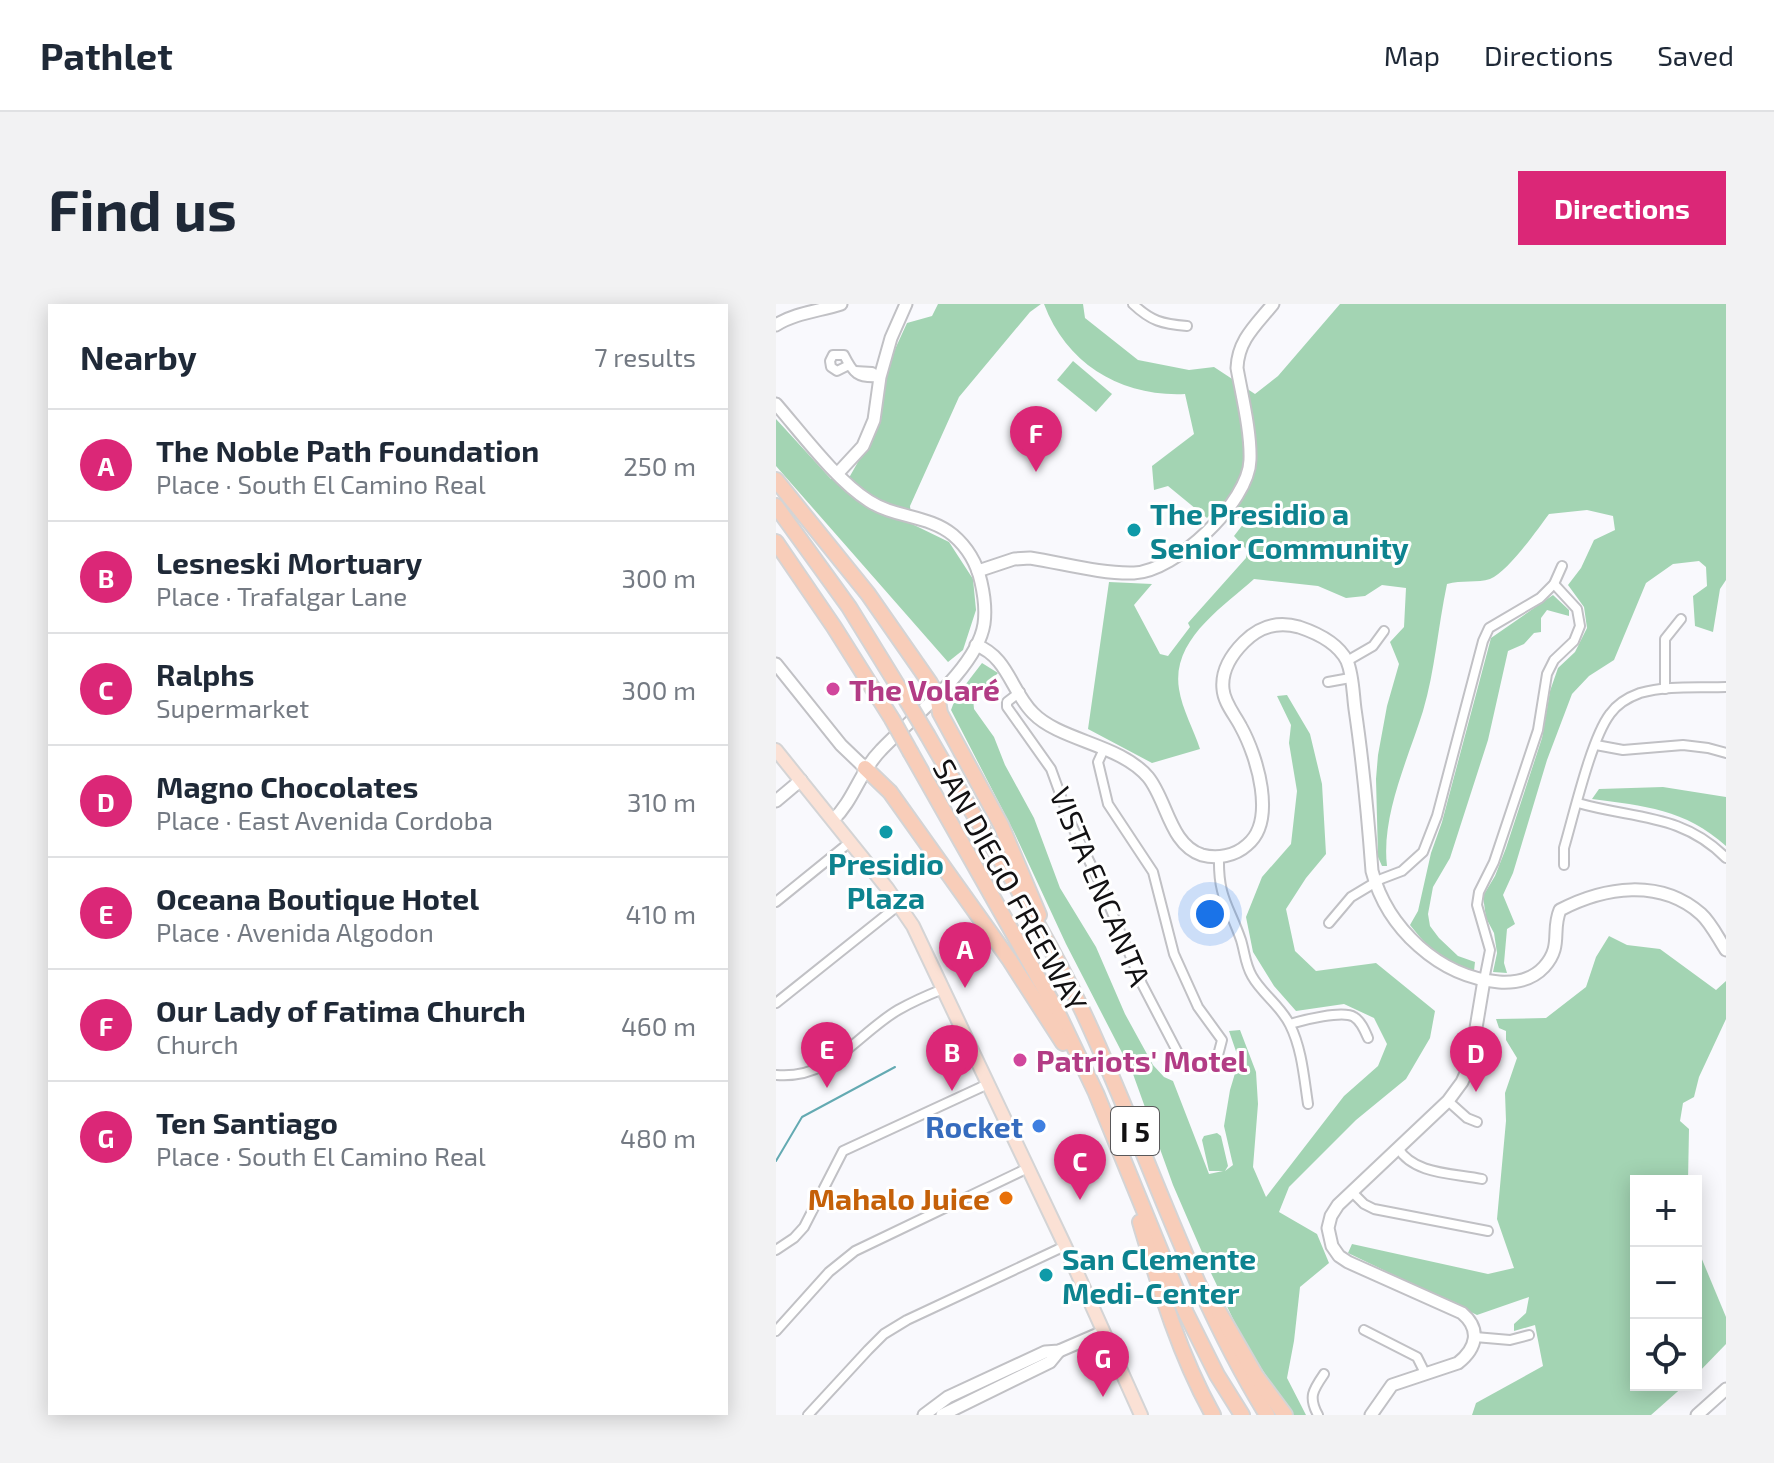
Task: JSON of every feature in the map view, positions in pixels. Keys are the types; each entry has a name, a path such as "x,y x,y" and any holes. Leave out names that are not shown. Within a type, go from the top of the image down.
{"highway":[{"path":"776,480 874,602 937,695 940,713 1001,825 1066,978"},
{"name":"SAN DIEGO FREEWAY","path":"776,506 849,607 907,701 1066,978 1199,1287 1242,1375 1267,1415"},
{"name":"SAN DIEGO FREEWAY","path":"776,542 892,719 1030,961 1096,1093 1186,1313 1217,1375 1242,1415"},
{"path":"865,768 899,804 1009,959 1096,1093"},
{"path":"1118,1149 1165,1309 1192,1377 1213,1415"},
{"path":"1199,1287 1221,1314 1251,1368 1285,1415"}],"main road":[{"path":"776,750 900,904 913,926 1065,1246 1140,1415"}],"street":[{"path":"776,325 789,317 841,304"},
{"path":"838,473 863,446 874,420 880,377 891,338 906,304"},
{"path":"1133,304 1148,318 1169,325 1187,326"},
{"path":"978,571 1014,559 1030,558 1133,574 1154,570 1180,556 1235,499 1246,481 1250,460 1237,355 1241,343 1272,304"},
{"path":"851,369 858,376 880,377"},
{"path":"776,404 865,499 877,507 925,519 954,535 968,551 978,571 985,609 984,627 957,673 865,768 845,809 833,820"},
{"path":"1329,923 1351,897 1402,871 1423,852 1437,816 1489,628 1526,608 1554,584 1562,566"},
{"path":"1371,1415 1392,1385 1458,1363 1472,1349 1475,1337 1471,1321 1462,1313 1361,1269 1339,1256 1329,1238 1328,1228 1331,1216 1352,1192 1448,1101 1470,1064 1490,950 1477,905 1479,892 1494,862 1538,730 1547,674 1554,660 1574,641 1580,626 1577,609 1554,584"},
{"path":"1665,689 1665,639 1681,619"},
{"path":"976,645 996,655 1033,713 1136,765 1150,779 1187,846 1204,855 1219,857 1246,847 1261,828 1263,818 1261,789 1249,744 1224,697 1223,677 1227,663 1237,649 1260,629 1274,624 1288,624 1320,635 1347,661 1366,783 1375,883 1384,905 1436,961 1450,970 1484,980 1519,982 1543,968 1554,953 1560,910 1622,888 1652,891 1680,899 1702,915 1726,950"},
{"path":"1347,661 1373,646 1384,631"},
{"path":"776,664 841,745 865,768"},
{"path":"1328,682 1350,678"},
{"path":"1564,865 1564,848 1596,745 1610,714 1619,704 1640,693 1665,689 1726,687"},
{"name":"VISTA ENCANTA","path":"1020,692 1007,702 1007,707 1051,769 1071,824 1155,1011 1184,1061 1198,1066 1212,1063 1220,1053 1222,1040 1198,1007 1174,954 1153,872 1108,804 1098,762 1104,749"},
{"path":"1596,745 1623,750 1683,745 1726,753"},
{"path":"776,801 801,780"},
{"path":"1578,803 1613,813 1660,818 1699,836 1726,858"},
{"path":"776,902 850,842"},
{"path":"1219,857 1221,892 1242,942 1244,960 1254,980 1270,995 1290,1024 1299,1051 1308,1104"},
{"path":"776,1003 900,904"},
{"path":"776,1075 796,1076 827,1065 897,1011 943,989"},
{"path":"1290,1024 1342,1014 1353,1016 1368,1038"},
{"path":"776,1250 804,1227 843,1151 988,1084"},
{"path":"1448,1101 1467,1118 1477,1122"},
{"path":"1398,1148 1419,1167 1482,1179"},
{"path":"776,1331 829,1272 855,1251 1028,1168"},
{"path":"1352,1192 1374,1209 1488,1231"},
{"path":"808,1415 884,1334 907,1320 1065,1246"},
{"path":"1364,1330 1417,1357 1425,1373"},
{"path":"924,1415 948,1397 1045,1352 1059,1351 1103,1332"},
{"path":"1475,1337 1510,1340 1529,1335"},
{"path":"942,1415 1050,1362 1059,1351"},
{"path":"1318,1415 1311,1394 1324,1374"},
{"path":"1697,1415 1726,1389"}],"green space":[{"path":"938,304 1041,304 1030,312 959,397 910,506 912,524 949,542 973,579 976,610 963,650 948,662 776,466 776,419 831,479 850,476 875,432 891,358 907,323 932,316"},
{"path":"1044,304 1083,304 1085,318 1138,360 1189,370 1214,367 1255,394 1278,376 1340,304 1726,304 1726,580 1720,589 1713,632 1695,626 1693,596 1707,586 1706,567 1699,561 1673,564 1646,583 1614,660 1589,676 1572,694 1503,895 1515,924 1507,929 1504,963 1507,973 1493,972 1497,953 1483,896 1506,848 1542,738 1550,691 1558,668 1575,652 1587,628 1584,607 1568,585 1581,568 1594,540 1615,530 1613,516 1587,510 1549,514 1522,550 1497,575 1485,580 1447,584 1427,696 1397,788 1388,827 1387,866 1382,866 1378,857 1378,755 1399,664 1390,642 1404,627 1406,588 1382,585 1365,596 1346,598 1318,586 1254,579 1202,626 1183,655 1179,689 1200,749 1152,763 1088,729 1109,582 1152,584 1134,605 1160,654 1168,656 1190,627 1188,623 1246,558 1247,550 1234,536 1244,523 1221,503 1207,518 1168,486 1154,490 1152,466 1194,434 1185,394 1140,390 1100,373 1067,344"},
{"path":"1073,361 1112,394 1096,412 1057,380"},
{"path":"1553,595 1569,610 1569,616 1547,610 1541,618 1541,632 1534,633 1524,644 1508,651 1488,740 1450,858 1433,887 1428,914 1430,926 1458,956 1475,962 1474,971 1453,964 1438,954 1410,925 1418,911 1431,853 1491,638"},
{"path":"982,663 998,673 973,698 974,709 994,737 1005,765 1034,818 1060,888 1096,947 1125,1014 1153,1065 1164,1077 1173,1081 1209,1174 1223,1171 1209,1171 1202,1140 1204,1136 1217,1133 1221,1136 1228,1166 1225,1171 1233,1165 1224,1126 1239,1060 1229,1031 1240,1030 1256,1072 1258,1104 1253,1167 1266,1197 1344,1096 1378,1066 1387,1044 1374,1018 1344,1004 1296,1011 1274,986 1253,952 1246,917 1262,877 1291,844 1297,791 1289,743 1291,725 1277,696 1287,695 1310,734 1322,784 1326,854 1286,909 1295,951 1316,971 1376,963 1435,1011 1430,1038 1406,1079 1356,1120 1289,1187 1279,1212 1317,1234 1329,1263 1300,1287 1287,1378 1306,1415 1292,1415 1244,1342 1173,1185 1133,1074 951,710 956,697"},
{"path":"1663,787 1726,797 1726,846 1695,824 1663,811 1592,799 1599,789"},
{"path":"1609,936 1627,945 1660,949 1716,990 1726,981 1726,1019 1699,1077 1694,1097 1683,1103 1680,1121 1689,1129 1688,1175 1630,1175 1630,1391 1678,1391 1651,1415 1472,1415 1476,1403 1543,1366 1535,1325 1514,1331 1514,1324 1526,1313 1529,1297 1477,1315 1348,1253 1352,1244 1488,1274 1514,1268 1497,1219 1506,1121 1505,1093 1517,1058 1506,1040 1506,1031 1499,1028 1496,1019 1546,1018 1586,987 1596,957"},
{"path":"1702,1259 1726,1317 1726,1344 1702,1369"}],"waterway":[{"path":"776,1161 802,1117 895,1067"}],"place":[{"name":"Our Lady of Fatima Church","path":"1036,472"},
{"name":"The Presidio a Senior Community","path":"1134,530"},
{"name":"The Volaré","path":"833,689"},
{"name":"Presidio Plaza","path":"886,832"},
{"name":"The Noble Path Foundation","path":"965,988"},
{"name":"Patriots' Motel","path":"1020,1060"},
{"name":"Oceana Boutique Hotel","path":"827,1088"},
{"name":"Lesneski Mortuary","path":"952,1091"},
{"name":"Magno Chocolates","path":"1476,1092"},
{"name":"Rocket","path":"1039,1126"},
{"name":"Mahalo Juice","path":"1006,1198"},
{"name":"Ralphs","path":"1080,1200"},
{"name":"San Clemente Medi-Center","path":"1046,1275"},
{"name":"Ten Santiago","path":"1103,1397"}]}
